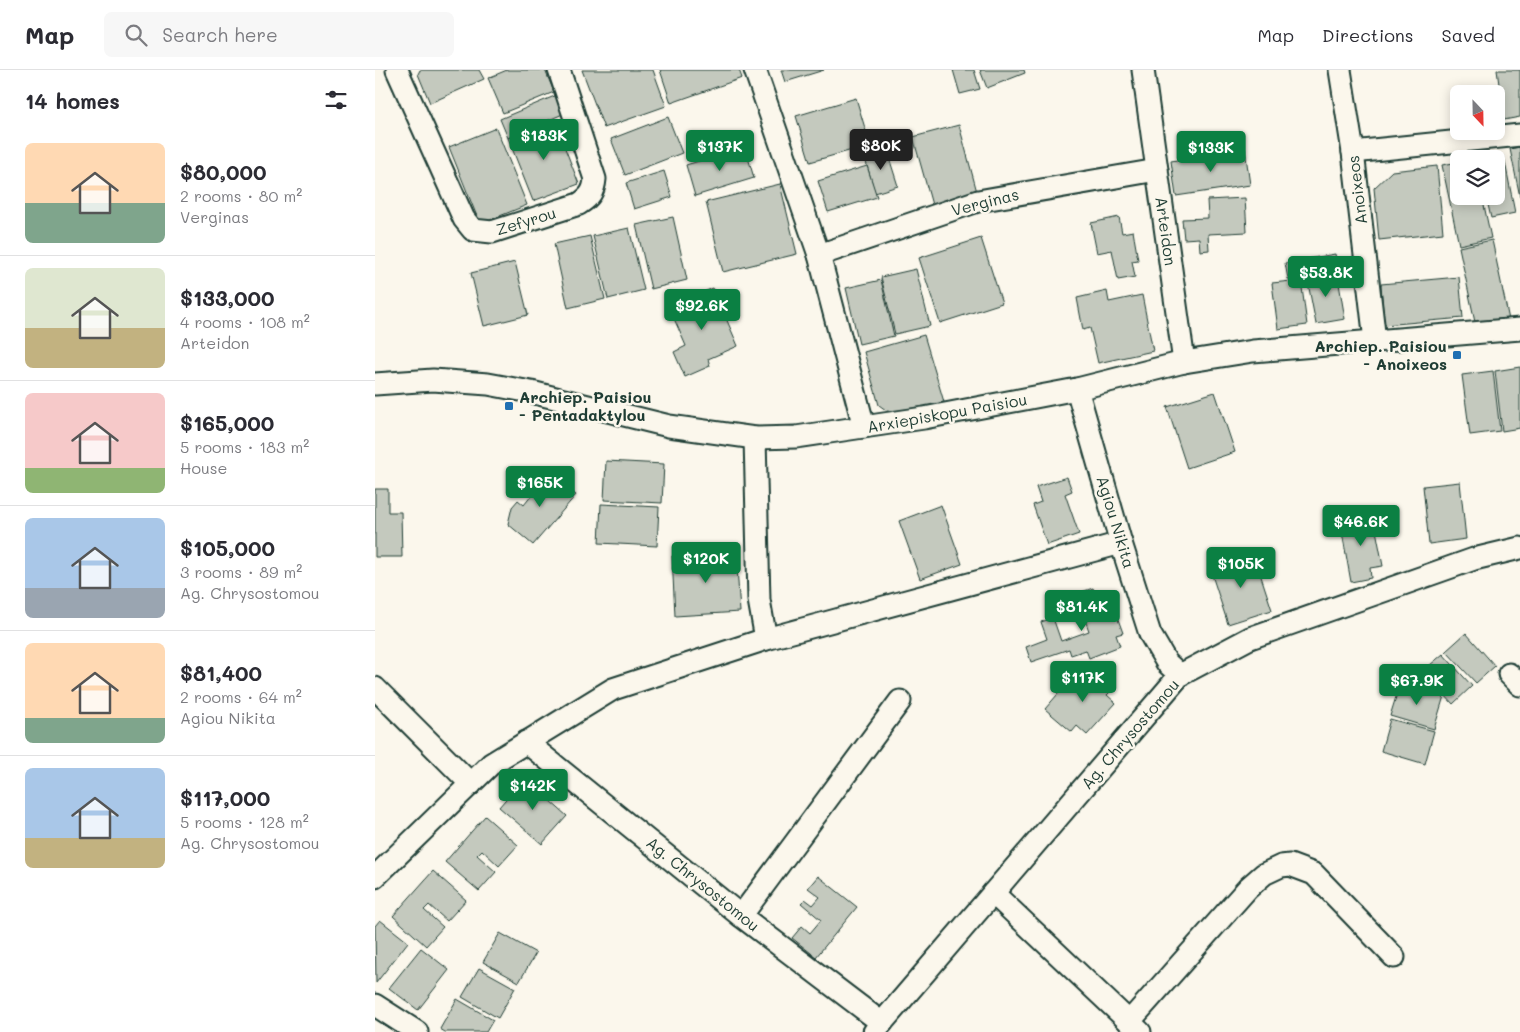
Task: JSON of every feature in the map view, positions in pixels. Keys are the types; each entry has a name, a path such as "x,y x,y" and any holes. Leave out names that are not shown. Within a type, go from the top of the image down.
{"street":[{"name":"Zefyrou","path":"397,70 464,219 473,230 492,232 579,204 588,198 594,189 595,179 559,70"},
{"path":"755,70 819,255 864,428"},
{"name":"Arteidon","path":"1143,70 1184,362"},
{"name":"Anoixeos","path":"1340,70 1353,152 1375,341"},
{"path":"1353,152 1520,135"},
{"name":"Verginas","path":"819,255 978,201 1157,170"},
{"name":"Arxiepiskopu Paisiou","path":"375,384 433,380 488,384 531,392 669,426 755,438 796,437 864,428 1077,390 1184,362 1253,351 1520,329"},
{"name":"Agiou Nikita","path":"1077,390 1121,543 1150,634 1159,651 1180,675"},
{"path":"755,438 759,600 766,639"},
{"path":"375,877 491,764 613,689 766,639 1121,543"},
{"name":"Ag. Chrysostomou","path":"526,742 878,1027 1180,675 1250,638 1474,560 1520,548"},
{"path":"375,688 471,784"},
{"path":"741,916 900,701"},
{"path":"993,893 1135,1027 1248,888 1264,874 1281,866 1290,865 1314,874 1394,957"},
{"path":"375,1005 417,1032"}],"building":[{"path":"420,70 479,70 484,79 430,103 418,74"},
{"path":"507,70 545,70 554,92 503,113 488,78"},
{"path":"582,70 653,70 666,106 604,128"},
{"path":"660,70 739,70 742,78 671,103"},
{"path":"781,70 824,70 785,82"},
{"path":"953,70 974,70 980,89 960,94"},
{"path":"980,70 1024,70 1025,73 987,88"},
{"path":"1497,70 1520,70 1520,117 1505,120 1505,85 1499,85"},
{"path":"557,95 565,113 508,138 500,119"},
{"path":"856,98 870,145 810,162 796,116"},
{"path":"668,117 682,153 625,175 611,139"},
{"path":"554,120 579,184 533,201 508,138"},
{"path":"959,125 977,192 932,205 913,137"},
{"path":"496,128 527,205 480,224 449,147"},
{"path":"745,147 754,178 695,196 686,165"},
{"path":"1520,147 1520,197 1510,149"},
{"path":"886,148 898,186 875,193 864,155"},
{"path":"1245,149 1250,185 1176,196 1171,161"},
{"path":"1505,162 1515,213 1491,218 1488,205 1505,205"},
{"path":"1450,164 1450,203 1442,165"},
{"path":"867,166 877,197 828,212 818,181"},
{"path":"1437,166 1443,233 1379,240 1374,188 1392,171"},
{"path":"664,171 672,197 634,209 626,183"},
{"path":"780,184 797,254 723,272 706,202"},
{"path":"1245,198 1247,232 1208,234 1209,250 1200,251 1199,238 1184,239 1182,219 1208,218 1207,200"},
{"path":"1450,205 1484,205 1491,238 1459,245"},
{"path":"673,217 687,280 651,289 636,225"},
{"path":"1119,217 1122,233 1133,231 1138,260 1132,261 1135,277 1118,280 1112,250 1097,253 1091,223"},
{"path":"629,228 644,290 608,299 593,236"},
{"path":"590,236 605,299 568,308 554,244"},
{"path":"981,238 1002,303 940,323 919,258"},
{"path":"1492,240 1509,320 1476,327 1459,247"},
{"path":"1335,254 1338,270 1288,279 1285,263"},
{"path":"515,262 528,315 484,326 471,273"},
{"path":"916,269 930,326 895,334 881,277"},
{"path":"1337,272 1345,319 1316,324 1307,278"},
{"path":"1459,277 1463,318 1384,325 1381,284"},
{"path":"881,280 894,336 859,344 846,288"},
{"path":"1301,280 1307,325 1278,329 1272,283"},
{"path":"713,288 738,346 708,359 710,366 685,377 674,352 686,346 669,307"},
{"path":"1107,291 1109,302 1142,295 1153,351 1098,363 1090,328 1083,330 1077,298"},
{"path":"924,335 944,402 909,412 890,413 879,405 864,352"},
{"path":"1520,367 1520,428 1502,431 1495,371"},
{"path":"1493,371 1500,431 1470,435 1462,375"},
{"path":"1215,392 1235,452 1187,468 1167,407"},
{"path":"606,461 664,464 662,503 604,500"},
{"path":"548,476 556,479 576,495 533,545 508,524 512,507 518,500 524,505 532,495 527,490 533,482"},
{"path":"1067,477 1072,491 1065,494 1079,534 1047,545 1033,505 1041,502 1036,487"},
{"path":"1460,482 1466,539 1429,544 1423,486"},
{"path":"375,489 388,489 388,512 401,512 402,557 375,557"},
{"path":"601,504 659,507 657,546 599,543"},
{"path":"941,505 962,564 920,579 899,521"},
{"path":"1373,515 1383,566 1370,568 1371,578 1351,582 1340,521"},
{"path":"736,552 740,612 675,616 672,556"},
{"path":"1254,555 1272,610 1228,624 1210,569"},
{"path":"1093,588 1102,612 1114,608 1123,633 1116,635 1120,646 1089,658 1086,650 1071,655 1069,649 1031,662 1026,647 1047,639 1041,622 1053,618 1061,641 1089,631 1076,594"},
{"path":"1466,633 1495,666 1476,683 1446,651"},
{"path":"1443,654 1472,686 1453,704 1423,671"},
{"path":"1098,672 1115,687 1107,695 1116,703 1087,735 1077,726 1072,732 1045,709 1076,673 1088,683"},
{"path":"1400,684 1444,696 1434,729 1390,716"},
{"path":"1390,719 1434,731 1425,764 1381,751"},
{"path":"524,778 567,816 542,844 499,807"},
{"path":"485,816 518,845 499,866 482,850 477,855 496,872 479,891 445,862"},
{"path":"433,871 466,900 447,921 429,905 424,910 443,927 426,946 393,916"},
{"path":"818,876 857,907 816,957 792,938 802,926 810,933 821,920 801,903 805,899 813,905 820,897 808,888"},
{"path":"380,920 408,942 376,983 375,926"},
{"path":"500,933 536,953 519,982 483,962"},
{"path":"421,948 449,970 418,1010 389,988"},
{"path":"479,968 515,988 498,1018 462,997"},
{"path":"457,999 493,1020 486,1032 445,1032 440,1029"}],"place":[{"name":"Archiep. Paisiou - Anoixeos","path":"1457,355"},
{"name":"Archiep. Paisiou - Pentadaktylou","path":"509,406"}]}
